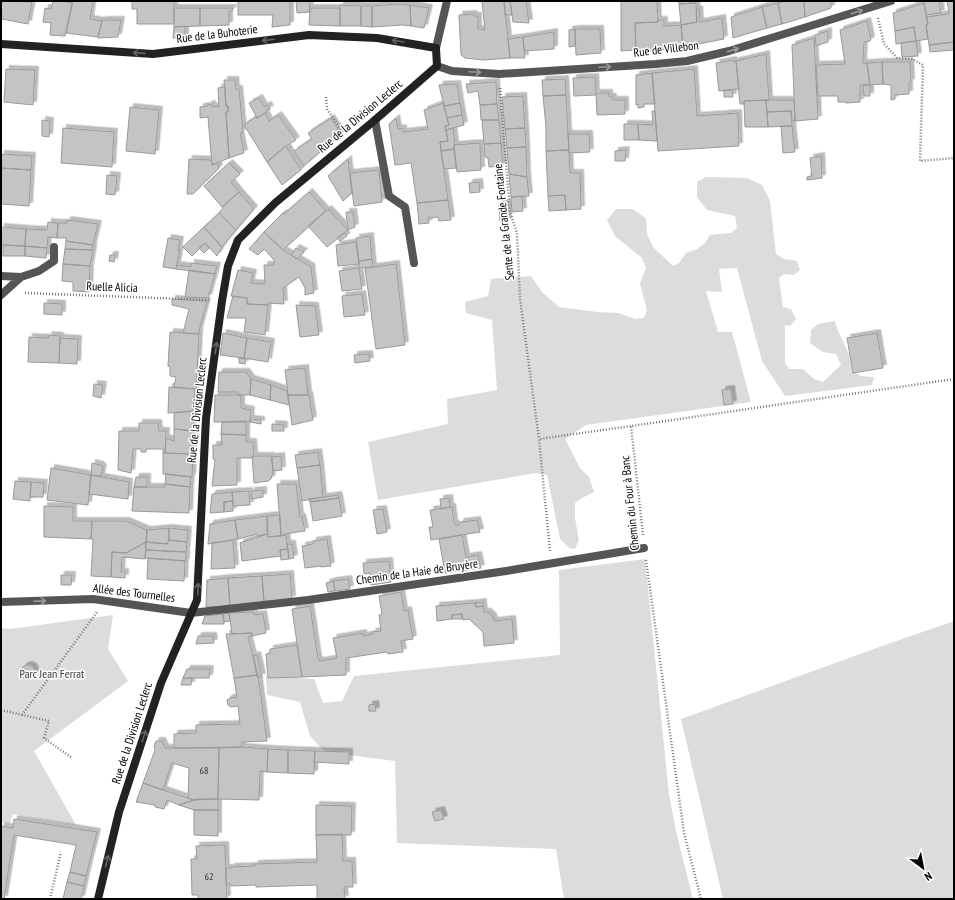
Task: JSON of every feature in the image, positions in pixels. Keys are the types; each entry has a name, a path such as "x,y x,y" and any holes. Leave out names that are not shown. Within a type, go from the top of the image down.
{"main road":[{"name":"Rue de la Buhoterie","path":"1,44 153,54 309,35 377,38 436,48"},
{"path":"436,48 437,66"},
{"name":"Rue de la Division Leclerc","path":"98,899 119,812 161,684 197,600 206,418 228,266 238,240 275,203 437,66"}],"street":[{"path":"436,48 446,1"},
{"name":"Rue de Villebon","path":"437,66 452,71 499,74 687,61 729,51 891,1"},
{"path":"375,120 389,196 405,207 414,263"},
{"path":"1,276 21,277 39,271 54,261 54,247"},
{"path":"3,294 21,277"},
{"name":"Chemin de la Haie de Bruyère","path":"191,613 308,600 644,548"},
{"name":"Allée des Tournelles","path":"1,602 93,599 191,613"}],"path":[{"path":"875,6 884,44 897,58 912,59 923,65 920,161 954,158"},
{"name":"Sente de la Grande Fontaine","path":"499,74 510,212 517,233 520,299 539,439 551,563"},
{"path":"326,97 327,110 336,121"},
{"name":"Ruelle Alicia","path":"3,294 120,296 222,301"},
{"path":"539,439 954,379"},
{"name":"Chemin du Four à Banc","path":"631,426 644,548 684,833 701,899"},
{"path":"22,715 94,617 104,601"},
{"path":"1,710 49,721 44,738 72,758"},
{"path":"50,899 61,852"}],"green space":[{"path":"706,177 747,178 762,185 770,201 776,254 784,259 797,261 800,270 794,275 784,274 779,278 783,307 791,309 796,319 790,326 785,325 785,363 789,369 803,369 814,379 823,382 841,365 836,354 823,352 810,343 811,330 818,324 835,321 849,354 852,371 861,376 874,377 872,385 785,396 762,361 737,268 719,269 722,292 706,291 718,332 732,332 751,402 586,425 565,439 580,468 589,477 594,492 575,503 575,518 579,540 575,549 569,548 560,539 547,475 536,473 378,500 368,442 448,424 447,399 497,390 492,320 466,313 465,302 488,296 491,279 531,276 542,292 559,307 619,313 635,319 644,318 647,310 640,283 646,268 642,258 615,236 607,220 616,209 632,209 646,218 647,234 653,247 673,266 679,263 686,253 697,249 705,243 710,235 731,233 737,228 735,216 707,210 697,197 697,182"},
{"path":"645,559 669,794 676,831 693,899 564,899 556,849 397,843 395,761 325,752 310,736 300,702 267,695 266,676 314,679 323,703 342,701 354,676 560,655 559,570"},
{"name":"Parc Jean Ferrat","path":"113,615 108,649 128,681 34,751 76,825 13,814 10,823 1,822 1,628 10,629"},
{"path":"954,621 954,899 723,899 681,719"}],"building":[{"path":"1,1 32,2 28,24 2,19"},
{"path":"53,1 72,3 65,36 50,35 51,23 43,22 45,8 51,9"},
{"path":"73,1 93,1 90,19 102,21 98,37 66,33"},
{"path":"132,1 174,1 174,24 137,24 137,9 132,9"},
{"path":"238,1 290,1 290,25 272,27 273,15 238,15"},
{"path":"296,1 309,1 310,12 297,13"},
{"path":"482,1 504,1 510,58 483,60 465,58 461,55 459,15 473,14 474,16 478,16 478,29 485,30"},
{"path":"504,1 510,1 512,15 505,15"},
{"path":"510,1 526,1 529,23 513,22"},
{"path":"621,1 657,1 658,22 635,23 636,50 621,51"},
{"path":"679,1 696,1 696,3 679,4"},
{"path":"784,1 804,1 805,17 782,24 778,3"},
{"path":"804,1 831,1 831,8 805,17"},
{"path":"923,1 939,1 941,13 926,15"},
{"path":"947,1 954,1 954,42 929,45 926,25 928,24 926,17 948,14"},
{"path":"696,3 697,22 681,25 679,4"},
{"path":"778,3 782,24 767,28 762,7"},
{"path":"924,3 928,24 926,25 928,39 916,41 914,27 895,31 893,13"},
{"path":"399,4 410,5 411,26 403,25 372,27 372,6"},
{"path":"340,5 361,6 361,26 340,26"},
{"path":"410,5 429,8 424,28 411,26"},
{"path":"361,6 372,6 372,27 361,26"},
{"path":"762,7 767,28 733,38 731,17"},
{"path":"174,8 200,8 200,26 174,27"},
{"path":"200,8 233,8 232,11 229,11 229,25 200,26"},
{"path":"310,8 340,8 340,26 309,25"},
{"path":"699,9 700,22 722,18 724,39 683,47 681,25 697,22 696,10"},
{"path":"102,20 121,20 118,37 98,38"},
{"path":"658,20 664,20 664,26 681,25 683,47 636,53 635,23 658,22"},
{"path":"867,21 871,39 870,41 864,42 863,63 867,63 870,85 860,85 860,102 838,102 838,96 818,96 816,65 845,64 840,30"},
{"path":"185,26 185,37 173,38 174,27"},
{"path":"914,27 916,41 896,44 895,31"},
{"path":"575,29 575,46 569,47 569,30"},
{"path":"575,29 600,29 601,53 576,55"},
{"path":"828,31 828,42 816,46 815,35"},
{"path":"554,32 554,49 524,51 523,37"},
{"path":"523,37 525,58 510,58 508,39"},
{"path":"814,38 818,119 795,121 792,45"},
{"path":"916,41 918,56 902,57 901,43"},
{"path":"954,42 954,50 930,52 929,45"},
{"path":"766,54 769,100 744,101 744,104 740,104 736,61"},
{"path":"733,60 734,62 736,61 739,89 719,91 716,63"},
{"path":"882,62 910,62 911,82 909,83 909,94 895,95 895,99 891,100 891,85 883,84"},
{"path":"882,62 883,84 870,85 867,63"},
{"path":"6,69 35,70 33,105 4,102"},
{"path":"694,69 697,116 738,113 739,146 658,151 652,73"},
{"path":"652,73 655,104 644,104 644,107 638,108 638,104 636,105 636,75"},
{"path":"595,77 596,95 574,96 573,78"},
{"path":"565,79 566,95 543,96 542,80"},
{"path":"224,80 235,80 236,89 239,89 243,132 240,133 244,153 229,158 226,112 228,112 228,106 226,106"},
{"path":"496,82 497,104 480,105 478,91 468,93 466,84"},
{"path":"457,84 460,103 444,106 439,85"},
{"path":"863,85 870,85 870,96 864,96"},
{"path":"225,87 226,106 228,106 228,112 226,112 229,158 212,165 208,117 200,118 200,107 212,104 212,107 219,106 218,88"},
{"path":"724,90 732,90 733,97 724,97"},
{"path":"596,93 609,93 609,97 613,97 613,100 625,100 625,114 597,115"},
{"path":"566,95 569,150 546,151 546,127 543,96"},
{"path":"523,96 525,128 505,129 502,97"},
{"path":"259,98 264,107 268,105 270,109 266,110 267,112 257,118 249,103"},
{"path":"766,100 794,100 795,121 792,121 791,111 767,112"},
{"path":"766,100 768,127 745,127 744,101"},
{"path":"443,103 449,125 445,126 448,141 440,142 448,200 417,203 411,163 395,165 389,124 396,118 398,129 403,128 403,132 428,129 424,110"},
{"path":"460,103 462,115 447,118 444,106"},
{"path":"497,104 499,120 481,120 480,105"},
{"path":"130,107 159,110 155,154 126,151"},
{"path":"652,111 655,111 657,141 639,140 638,124 653,125"},
{"path":"791,111 792,126 768,127 767,112"},
{"path":"265,113 269,121 278,115 296,140 286,146 267,162 244,125 257,116 257,118"},
{"path":"462,115 464,125 446,130 445,126 449,125 447,118"},
{"path":"331,118 341,134 304,166 294,151 312,139 308,133"},
{"path":"42,120 50,121 49,137 42,136"},
{"path":"482,120 499,120 501,143 484,144"},
{"path":"624,124 638,124 639,140 624,140"},
{"path":"781,126 792,126 795,152 783,153"},
{"path":"63,128 114,132 112,167 61,163"},
{"path":"453,128 454,149 441,151 440,142 448,141 446,130"},
{"path":"525,128 526,147 507,148 505,129"},
{"path":"568,134 589,134 590,152 569,153"},
{"path":"480,143 481,170 457,172 454,145"},
{"path":"501,143 503,166 489,167 488,158 485,157 484,144"},
{"path":"286,146 301,170 282,185 267,162"},
{"path":"526,147 527,177 509,174 507,148"},
{"path":"454,149 456,168 444,169 441,151"},
{"path":"569,150 570,173 580,173 581,209 566,210 565,195 548,196 546,151"},
{"path":"626,150 625,161 615,161 615,151"},
{"path":"1,154 32,156 31,170 1,168"},
{"path":"821,156 822,178 807,180 807,177 812,176 810,158"},
{"path":"189,159 211,160 212,165 217,163 219,168 193,194 187,194"},
{"path":"348,159 352,193 343,201 328,176"},
{"path":"229,163 240,174 231,182 239,192 222,207 204,186"},
{"path":"1,168 31,170 29,206 1,204"},
{"path":"379,170 382,202 354,206 350,173"},
{"path":"509,174 527,177 529,196 511,197"},
{"path":"107,175 117,176 115,195 106,194"},
{"path":"479,182 480,192 470,193 469,183"},
{"path":"239,192 254,209 236,230 219,213 223,208 222,207"},
{"path":"309,192 326,211 283,250 264,232 283,213 284,214"},
{"path":"565,195 566,210 549,211 548,196"},
{"path":"522,196 523,211 512,212 511,197"},
{"path":"448,200 451,220 439,221 438,217 428,218 429,223 419,224 417,203"},
{"path":"507,203 508,221 500,221 499,204"},
{"path":"328,209 348,230 327,247 308,226"},
{"path":"346,212 353,212 355,227 348,230"},
{"path":"219,213 236,230 222,247 204,227"},
{"path":"67,220 98,224 93,245 66,241 66,238 57,238 58,223 67,223"},
{"path":"48,222 58,223 57,238 48,237 47,248 25,246 26,229 47,230"},
{"path":"1,227 26,229 25,246 1,245"},
{"path":"204,227 222,247 217,256 205,243 192,256 183,247"},
{"path":"264,232 283,250 311,267 314,293 305,295 305,288 299,277 283,288 284,304 247,304 247,298 231,296 238,270 253,273 251,283 265,284 264,265 274,265 274,260 264,249 258,255 249,249"},
{"path":"344,233 347,236 340,241 337,238"},
{"path":"370,236 372,259 359,261 356,238"},
{"path":"168,238 180,240 178,251 180,249 176,269 163,267"},
{"path":"66,241 93,245 93,250 65,249"},
{"path":"356,242 359,264 338,266 336,245"},
{"path":"205,243 209,248 204,253 199,248"},
{"path":"3,245 25,246 25,256 3,256"},
{"path":"25,246 47,248 46,258 25,256"},
{"path":"296,248 304,252 297,259 291,255"},
{"path":"65,249 93,250 90,266 63,264"},
{"path":"110,255 115,255 114,262 109,261"},
{"path":"372,259 373,267 359,268 359,261"},
{"path":"191,263 217,266 215,274 176,269 177,265 191,267"},
{"path":"63,264 90,266 89,292 73,291 73,282 62,281"},
{"path":"396,264 405,345 376,349 365,268"},
{"path":"359,268 362,289 342,291 339,271"},
{"path":"189,270 215,274 208,298 185,297"},
{"path":"362,294 365,315 344,317 342,296"},
{"path":"233,296 247,298 247,304 268,305 265,335 244,332 246,318 227,318"},
{"path":"172,299 207,301 199,334 183,333 189,309 172,305"},
{"path":"44,303 62,304 62,315 44,314"},
{"path":"296,305 315,306 319,335 300,337"},
{"path":"170,332 199,334 196,389 174,387 176,377 170,376 170,367 168,366"},
{"path":"223,333 247,338 244,358 220,355"},
{"path":"877,333 883,368 853,373 847,338"},
{"path":"49,335 60,336 59,363 28,362 29,337 48,338"},
{"path":"60,338 78,339 77,364 59,363"},
{"path":"247,338 271,342 268,362 244,358"},
{"path":"369,354 370,361 355,363 354,355"},
{"path":"239,358 246,359 245,364 239,363"},
{"path":"305,368 308,395 288,395 285,370"},
{"path":"219,372 246,372 251,379 250,395 238,395 238,392 218,392"},
{"path":"251,379 271,385 270,400 250,395"},
{"path":"94,384 103,385 101,398 93,396"},
{"path":"271,385 287,391 289,405 270,400"},
{"path":"169,387 195,389 193,411 168,413"},
{"path":"731,389 733,404 724,405 722,390"},
{"path":"215,395 241,395 241,408 251,410 250,422 214,422"},
{"path":"288,395 309,395 313,420 292,425"},
{"path":"194,411 194,431 174,429 174,413"},
{"path":"250,419 261,420 261,424 250,422"},
{"path":"246,421 246,435 221,434 222,422"},
{"path":"139,423 158,423 159,431 166,431 165,453 163,453 163,449 146,449 146,452 141,452 141,449 133,449 131,473 118,470 119,431 139,431"},
{"path":"272,424 284,425 284,431 272,431"},
{"path":"174,429 194,431 193,454 165,453 166,438 174,441"},
{"path":"221,434 246,435 246,442 253,442 254,456 252,458 237,458 237,485 212,486 215,459 213,459 213,445 222,445"},
{"path":"318,452 320,465 297,468 295,455"},
{"path":"163,453 193,454 192,477 163,474"},
{"path":"252,456 271,456 273,471 271,479 268,481 254,483"},
{"path":"281,456 282,470 273,471 272,457"},
{"path":"92,463 100,465 103,468 101,476 91,475"},
{"path":"320,465 323,497 302,501 297,468"},
{"path":"51,468 91,475 88,505 47,500"},
{"path":"166,474 191,477 190,487 165,484"},
{"path":"91,475 129,482 128,499 89,494"},
{"path":"136,477 147,477 147,487 134,487"},
{"path":"15,481 31,482 30,501 13,499"},
{"path":"31,482 44,483 43,497 30,497"},
{"path":"165,484 190,487 189,513 132,511 134,487 165,487"},
{"path":"277,484 296,484 300,517 302,517 305,531 284,534 281,536"},
{"path":"263,490 263,497 252,499 251,491"},
{"path":"249,491 250,505 233,506 232,492"},
{"path":"232,492 233,501 224,502 224,512 210,513 212,494"},
{"path":"338,495 339,498 310,502 309,499"},
{"path":"339,498 342,516 313,521 310,502"},
{"path":"449,498 450,507 441,509 440,499"},
{"path":"233,501 233,511 224,512 224,502"},
{"path":"44,506 73,507 73,521 92,521 91,539 44,537"},
{"path":"452,507 454,523 458,526 461,522 477,520 480,532 431,540 429,527 433,527 430,510"},
{"path":"383,509 387,532 377,534 373,510"},
{"path":"280,515 281,536 268,537 267,516"},
{"path":"267,516 267,534 258,536 257,534 238,539 235,520"},
{"path":"235,520 238,539 208,544 210,524"},
{"path":"92,521 126,521 147,530 146,542 126,553 112,552 111,577 91,576 93,539 91,539"},
{"path":"169,528 188,530 187,542 169,540"},
{"path":"169,528 169,540 167,544 146,542 147,530"},
{"path":"267,534 268,537 286,535 288,549 280,550 281,556 242,561 240,543"},
{"path":"462,535 466,557 478,555 481,568 445,573 439,539"},
{"path":"327,539 331,566 305,568 302,546 313,544 313,541"},
{"path":"169,540 187,542 186,552 146,550 146,542 167,544"},
{"path":"233,540 235,568 211,569 212,543"},
{"path":"146,542 145,559 122,557 121,572 125,572 125,578 111,577 112,552 126,553"},
{"path":"287,544 292,544 294,558 289,559"},
{"path":"288,549 289,559 281,560 280,550"},
{"path":"146,550 186,552 186,561 145,558"},
{"path":"148,558 185,561 184,581 147,579"},
{"path":"389,561 391,582 371,585 370,573 364,574 363,563"},
{"path":"290,574 292,599 264,602 262,576"},
{"path":"61,575 72,575 71,585 61,585"},
{"path":"262,576 264,602 230,607 228,578"},
{"path":"228,578 230,607 206,607 207,580"},
{"path":"348,579 350,589 335,591 333,581"},
{"path":"333,581 335,591 328,592 326,583"},
{"path":"401,592 404,611 408,610 413,639 401,641 403,652 388,654 387,652 346,658 346,675 302,677 292,609 310,606 318,659 320,661 337,658 333,638 363,633 363,636 373,634 372,632 381,631 379,615 382,614 379,596"},
{"path":"483,602 483,606 476,607 475,603"},
{"path":"475,603 476,607 483,606 484,612 488,612 493,617 494,621 512,619 514,643 484,646 483,632 469,619 463,620 462,614 452,615 452,619 437,621 436,606"},
{"path":"253,612 254,615 263,614 266,633 252,636 252,633 232,634 229,613"},
{"path":"229,613 230,621 224,622 223,614"},
{"path":"223,614 224,624 202,624 205,616"},
{"path":"462,614 462,619 452,619 452,615"},
{"path":"252,633 252,636 248,637 258,675 234,678 226,634"},
{"path":"198,636 213,636 214,643 196,644"},
{"path":"297,645 302,677 268,678 266,654 270,653 270,649"},
{"path":"257,655 262,677 257,677 253,656"},
{"path":"25,665 31,665 35,669 35,675 31,679 25,679 21,675 21,669"},
{"path":"187,669 210,669 209,678 183,678"},
{"path":"258,675 267,741 242,742 242,747 174,748 174,734 196,733 196,725 240,724 238,706 231,707 228,705 227,700 237,697 234,678"},
{"path":"183,678 192,678 191,685 181,685"},
{"path":"375,704 376,711 369,711 369,705"},
{"path":"156,741 162,741 165,748 219,748 218,799 194,800 188,798 189,768 172,763 163,790 143,783 155,750 154,746"},
{"path":"242,747 268,749 267,772 260,771 259,800 218,799 219,748"},
{"path":"268,749 288,750 288,773 267,772"},
{"path":"288,750 315,751 314,774 288,773"},
{"path":"315,751 349,752 349,764 314,762"},
{"path":"143,783 194,800 179,805 167,800 164,809 155,807 155,805 136,802"},
{"path":"197,799 218,799 218,810 194,810 179,805"},
{"path":"316,805 352,806 351,835 316,835"},
{"path":"194,810 218,810 218,836 194,835"},
{"path":"441,810 444,819 435,821 432,812"},
{"path":"14,819 97,832 86,876 70,872 76,845 14,835 4,899 1,899 1,826 13,828"},
{"path":"342,834 343,861 352,861 353,887 344,887 345,899 317,899 317,885 256,887 256,885 231,886 231,884 226,884 226,868 255,866 255,864 317,862 316,835"},
{"path":"225,845 227,899 198,899 198,895 192,895 191,859 197,859 196,846"},
{"path":"70,872 86,876 84,886 67,882"},
{"path":"67,882 84,886 81,899 63,899"}]}
